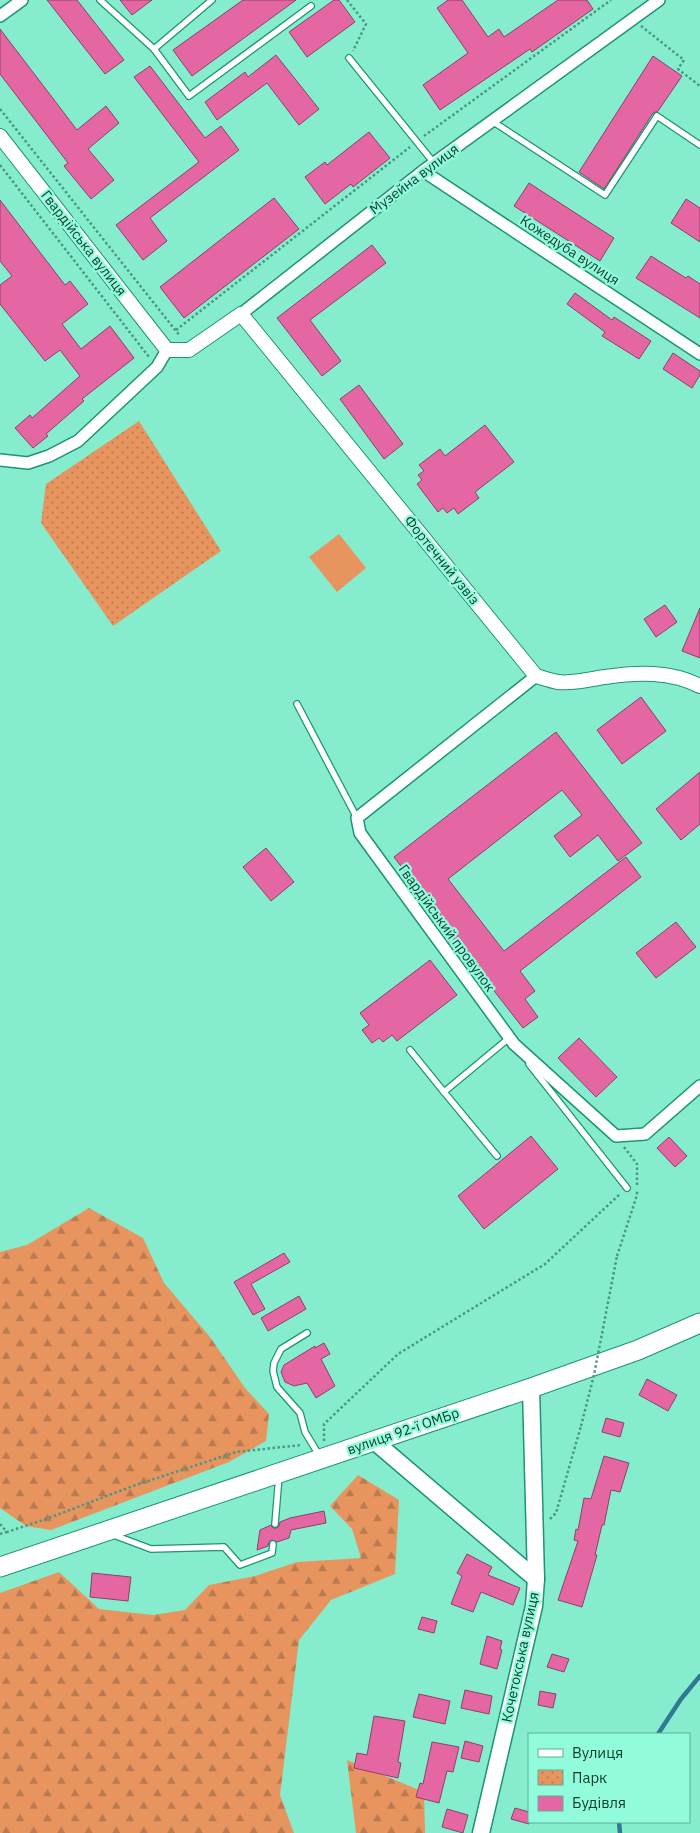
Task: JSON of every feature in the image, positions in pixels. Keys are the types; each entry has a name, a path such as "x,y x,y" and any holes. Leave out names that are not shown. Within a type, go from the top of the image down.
{"highway":[{"name":"вулиця 92-ї ОМБр","path":"0,1567 279,1474 319,1454 374,1440 531,1388 638,1350 700,1323"}],"main road":[{"name":"Кочетокська вулиця","path":"481,1833 534,1606 536,1579 531,1388"},
{"path":"374,1440 536,1579"}],"street":[{"path":"0,16 22,0"},
{"name":"Музейна вулиця","path":"189,350 241,314 423,171 659,0"},
{"name":"Гвардійська вулиця","path":"0,136 168,350"},
{"name":"Кожедуба вулиця","path":"423,171 700,354"},
{"name":"Фортечний узвіз","path":"241,314 536,676"},
{"path":"0,460 28,463 49,456 78,441 157,367 168,350 189,350"},
{"path":"357,818 536,676 558,682 578,682 633,674 658,674 684,678 700,686"},
{"name":"Гвардійський провулок","path":"357,818 360,833 511,1041 616,1136 645,1134 700,1086"}],"lane":[{"path":"100,0 154,50 189,96 311,6"},
{"path":"154,50 212,0"},
{"path":"349,58 434,163"},
{"path":"492,121 605,195 657,116 700,145"},
{"path":"297,704 357,818"},
{"path":"444,1092 511,1041 627,1188"},
{"path":"410,1050 497,1156"},
{"path":"307,1333 281,1349 274,1363 273,1371 277,1387 300,1413 305,1432 319,1454"},
{"path":"275,1524 279,1474"},
{"path":"104,1532 150,1549 224,1547 240,1565 272,1553 273,1544"}],"path":[{"path":"347,0 366,24 349,58"},
{"path":"176,330 417,141 611,0"},
{"path":"632,20 684,60 678,69 700,86"},
{"path":"0,109 176,330 189,350"},
{"path":"0,165 157,367"},
{"path":"0,1534 46,1519 133,1486 236,1452 319,1454 324,1424 398,1354 545,1264 627,1188"},
{"path":"535,1534 556,1513 594,1375 617,1256"},
{"path":"0,1524 7,1532"}],"green space":[{"path":"139,421 221,551 113,626 41,523 46,484"},
{"path":"339,534 366,568 337,592 309,557"},
{"path":"89,1208 143,1238 164,1283 210,1337 245,1388 269,1414 266,1441 229,1462 51,1530 26,1526 0,1508 0,1252 27,1245"},
{"path":"358,1475 399,1500 395,1574 331,1600 299,1640 280,1795 294,1833 0,1833 0,1593 59,1572 99,1609 153,1615 185,1610 209,1585 255,1576 297,1562 361,1558 352,1529 330,1506"},
{"path":"347,1760 424,1792 425,1833 356,1833"}],"building":[{"path":"47,0 77,0 124,60 105,74"},
{"path":"120,0 152,0 132,15"},
{"path":"243,0 296,0 192,76 173,50"},
{"path":"334,0 339,0 355,22 307,57 289,32"},
{"path":"448,0 462,0 488,37 499,29 504,37 558,0 587,0 593,9 532,52 530,49 440,110 423,85 468,53 437,8"},
{"path":"0,29 77,130 106,106 119,123 88,149 114,180 91,199 64,166 68,163 0,74"},
{"path":"276,55 319,109 299,125 267,83 217,120 205,102 245,72 248,77"},
{"path":"653,56 682,76 658,111 653,113 604,189 579,172"},
{"path":"150,66 205,138 221,126 239,150 150,218 167,241 143,260 116,225 199,162 134,77"},
{"path":"369,132 390,158 353,187 351,184 325,204 305,177 325,162 327,165"},
{"path":"529,183 614,238 600,261 514,206"},
{"path":"274,198 299,229 184,318 160,287"},
{"path":"686,199 700,208 700,242 671,223"},
{"path":"0,200 65,285 70,281 88,304 62,324 81,349 110,326 134,358 82,399 84,401 33,448 15,428 30,415 32,418 80,376 60,350 45,361 0,304 0,285 12,276 0,261"},
{"path":"372,245 386,263 310,320 341,361 322,376 277,318"},
{"path":"651,256 686,278 688,276 700,284 700,318 636,278"},
{"path":"575,293 612,320 614,317 651,341 639,359 602,336 605,332 567,304"},
{"path":"673,353 700,371 700,375 692,388 663,369"},
{"path":"359,385 403,444 384,459 340,399"},
{"path":"485,425 514,462 475,492 479,498 458,514 454,508 447,513 443,508 438,512 417,484 422,480 418,475 424,471 419,465 440,449 445,456"},
{"path":"665,605 677,622 656,637 644,619"},
{"path":"700,608 700,658 682,651"},
{"path":"641,697 666,731 622,764 597,730"},
{"path":"556,732 642,843 618,861 598,835 570,857 554,836 582,815 562,790 448,879 504,951 626,857 641,877 520,971 535,991 525,999 538,1017 523,1028 424,901 426,899 394,857"},
{"path":"700,772 700,824 681,840 656,809"},
{"path":"266,848 294,882 271,901 243,867"},
{"path":"676,922 696,947 656,978 636,953"},
{"path":"430,960 457,995 397,1041 392,1035 383,1042 379,1038 372,1043 362,1030 369,1025 360,1013"},
{"path":"579,1038 617,1077 596,1097 558,1058"},
{"path":"531,1136 558,1169 484,1229 458,1196"},
{"path":"669,1137 687,1156 675,1167 657,1148"},
{"path":"284,1253 290,1262 251,1284 265,1309 253,1315 234,1282"},
{"path":"299,1296 306,1309 268,1331 261,1318"},
{"path":"324,1343 330,1354 321,1359 335,1386 316,1398 307,1383 294,1386 285,1382 281,1372 284,1365 315,1346 315,1348"},
{"path":"647,1379 677,1395 668,1411 639,1395"},
{"path":"606,1418 624,1423 620,1437 602,1432"},
{"path":"604,1456 629,1463 620,1492 611,1490 604,1525 602,1525 595,1555 597,1555 582,1607 558,1600 578,1541 574,1540 576,1529 578,1530 584,1498 591,1499"},
{"path":"324,1511 326,1523 291,1530 289,1538 277,1542 272,1540 268,1546 257,1550 260,1530 271,1525 273,1528 277,1528 280,1522 290,1518"},
{"path":"467,1554 492,1567 488,1575 520,1588 513,1605 481,1592 473,1612 451,1604 462,1576 457,1573"},
{"path":"92,1573 131,1577 128,1601 90,1597"},
{"path":"422,1617 437,1621 434,1633 418,1629"},
{"path":"487,1636 502,1641 500,1649 502,1650 497,1669 480,1664"},
{"path":"552,1654 569,1659 564,1672 547,1667"},
{"path":"465,1690 492,1696 489,1714 461,1708"},
{"path":"540,1691 556,1694 553,1708 538,1705"},
{"path":"419,1694 450,1701 445,1724 413,1717"},
{"path":"374,1716 405,1721 398,1762 401,1763 398,1778 354,1768 357,1753 367,1755"},
{"path":"465,1741 483,1746 479,1762 461,1758"},
{"path":"432,1742 459,1747 453,1772 447,1771 439,1803 416,1797 420,1783 423,1784"},
{"path":"515,1808 528,1812 529,1824 511,1819"},
{"path":"447,1809 468,1815 463,1833 442,1827"}],"waterway":[{"path":"659,1733 681,1699 700,1676"},
{"path":"619,1823 620,1833"}]}
